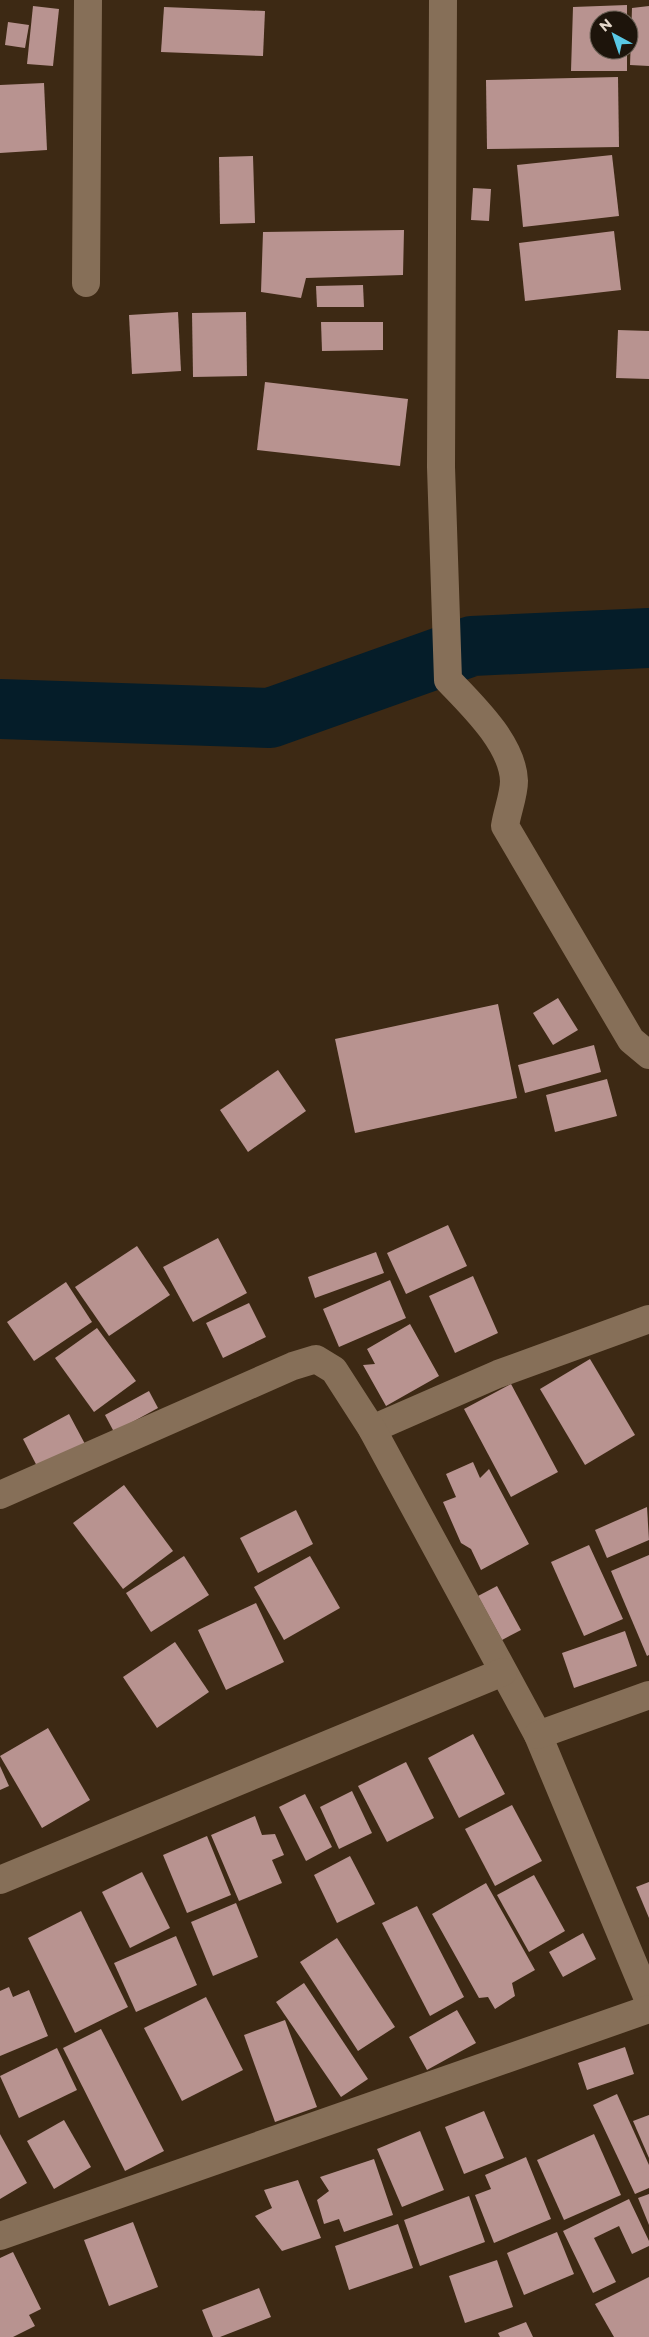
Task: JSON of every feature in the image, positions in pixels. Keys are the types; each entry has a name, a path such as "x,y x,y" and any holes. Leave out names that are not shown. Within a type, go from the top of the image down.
{"street":[{"path":"86,283 88,0"},
{"path":"442,0 441,467 448,680 481,715 504,746 514,780 505,826 631,1040 649,1055"},
{"path":"372,1429 498,1374 649,1319"},
{"path":"0,1495 293,1366 316,1359 334,1370 372,1429 538,1736 649,2001"},
{"path":"0,1880 503,1672"},
{"path":"538,1736 649,1695"},
{"path":"0,2236 649,2009"}],"building":[{"path":"627,5 627,10 589,10 589,60 627,60 627,71 571,71 573,7"},
{"path":"33,6 59,9 53,66 27,64"},
{"path":"649,6 649,66 630,65 630,60 639,60 639,10 632,10 632,8"},
{"path":"164,7 265,11 263,56 161,52"},
{"path":"8,22 29,25 25,48 5,45"},
{"path":"618,77 619,147 487,149 486,80"},
{"path":"44,83 47,150 0,153 0,85"},
{"path":"612,155 619,216 523,227 517,165"},
{"path":"253,156 255,223 220,224 219,157"},
{"path":"473,188 491,189 489,221 471,220"},
{"path":"404,230 403,275 306,278 301,298 261,292 263,232"},
{"path":"614,231 621,290 525,301 519,243"},
{"path":"363,285 364,307 317,307 316,286"},
{"path":"178,312 181,371 132,374 129,315"},
{"path":"246,312 247,376 193,377 192,313"},
{"path":"321,322 383,322 383,350 322,351"},
{"path":"618,330 649,331 649,379 616,378"},
{"path":"265,382 408,399 400,466 257,450"},
{"path":"558,998 578,1030 553,1045 533,1013"},
{"path":"498,1004 517,1098 355,1133 335,1039"},
{"path":"594,1045 601,1072 525,1093 518,1065"},
{"path":"278,1070 306,1111 248,1152 220,1110"},
{"path":"607,1079 617,1116 555,1132 546,1095"},
{"path":"448,1225 467,1266 406,1294 387,1253"},
{"path":"218,1238 247,1293 193,1322 163,1267"},
{"path":"137,1246 170,1295 109,1336 75,1287"},
{"path":"376,1252 384,1273 315,1298 308,1277"},
{"path":"473,1276 498,1333 455,1353 429,1296"},
{"path":"390,1280 406,1318 339,1347 323,1309"},
{"path":"66,1282 92,1322 34,1361 7,1322"},
{"path":"249,1303 266,1337 223,1358 206,1323"},
{"path":"410,1324 439,1376 386,1406 363,1365 375,1364 367,1349"},
{"path":"97,1328 136,1381 94,1412 55,1358"},
{"path":"590,1359 635,1435 585,1465 540,1389"},
{"path":"511,1384 558,1472 511,1497 464,1409"},
{"path":"149,1391 158,1408 114,1432 105,1415"},
{"path":"69,1414 85,1444 39,1470 23,1439"},
{"path":"473,1462 480,1478 489,1469 529,1544 481,1570 471,1549 461,1543 443,1502 456,1497 446,1474"},
{"path":"124,1485 173,1551 123,1589 73,1523"},
{"path":"647,1507 649,1540 607,1558 595,1530"},
{"path":"296,1510 313,1544 258,1573 240,1538"},
{"path":"589,1545 623,1619 584,1636 551,1562"},
{"path":"649,1555 649,1655 647,1656 611,1571"},
{"path":"184,1556 209,1595 151,1632 126,1593"},
{"path":"310,1556 340,1608 284,1640 254,1587"},
{"path":"497,1586 521,1630 502,1640 478,1596"},
{"path":"256,1603 284,1662 226,1690 198,1630"},
{"path":"625,1631 637,1666 574,1688 562,1653"},
{"path":"175,1642 209,1692 157,1728 123,1677"},
{"path":"48,1728 90,1800 42,1828 0,1756"},
{"path":"473,1734 505,1794 459,1818 428,1758"},
{"path":"406,1762 434,1818 387,1842 358,1786"},
{"path":"0,1766 9,1786 0,1790"},
{"path":"352,1791 372,1833 339,1849 320,1807"},
{"path":"305,1794 332,1847 306,1861 279,1807"},
{"path":"512,1805 542,1861 495,1886 465,1829"},
{"path":"255,1816 262,1835 275,1834 284,1855 272,1860 282,1883 239,1901 211,1835"},
{"path":"207,1836 231,1895 187,1913 163,1855"},
{"path":"350,1856 375,1904 337,1923 314,1875"},
{"path":"142,1872 170,1928 130,1948 102,1892"},
{"path":"534,1875 565,1931 529,1952 497,1895"},
{"path":"649,1882 649,1918 636,1887"},
{"path":"486,1883 535,1970 512,1983 515,1996 495,2009 488,1997 479,1998 432,1914"},
{"path":"236,1903 258,1957 213,1976 191,1922"},
{"path":"417,1906 464,1997 430,2016 382,1923"},
{"path":"81,1911 128,2007 75,2033 28,1938"},
{"path":"583,1933 596,1959 563,1977 549,1952"},
{"path":"176,1936 197,1985 136,2012 114,1963"},
{"path":"337,1938 395,2027 358,2051 300,1962"},
{"path":"304,1983 368,2079 341,2097 276,2002"},
{"path":"9,1987 13,1997 29,1990 48,2036 0,2056 0,1991"},
{"path":"206,1997 243,2070 182,2101 144,2028"},
{"path":"457,2010 476,2043 427,2070 409,2037"},
{"path":"285,2020 317,2107 275,2122 244,2035"},
{"path":"101,2029 164,2151 125,2171 63,2048"},
{"path":"625,2047 634,2074 587,2090 578,2063"},
{"path":"57,2048 77,2090 19,2118 0,2076"},
{"path":"617,2094 649,2165 649,2188 635,2194 593,2105"},
{"path":"484,2111 504,2158 464,2174 445,2127"},
{"path":"649,2115 649,2158 633,2121"},
{"path":"64,2120 91,2167 54,2189 27,2141"},
{"path":"420,2131 444,2190 402,2207 377,2149"},
{"path":"0,2134 27,2183 0,2199"},
{"path":"594,2134 621,2195 564,2220 537,2160"},
{"path":"526,2157 551,2219 494,2243 475,2195 491,2189 485,2175"},
{"path":"374,2159 393,2215 344,2232 339,2219 324,2224 317,2200 329,2191 320,2177"},
{"path":"298,2180 321,2238 282,2251 255,2216 272,2208 264,2190"},
{"path":"649,2194 649,2225 638,2198"},
{"path":"469,2196 485,2242 420,2266 404,2220"},
{"path":"629,2199 649,2241 649,2246 632,2254 619,2226 594,2238 616,2282 593,2293 563,2231"},
{"path":"133,2222 158,2287 109,2306 84,2240"},
{"path":"398,2224 413,2268 349,2290 335,2246"},
{"path":"557,2232 574,2274 524,2295 507,2253"},
{"path":"13,2252 41,2309 29,2315 35,2326 13,2337 0,2337 0,2258"},
{"path":"497,2260 513,2307 465,2323 449,2276"},
{"path":"649,2277 649,2337 614,2337 595,2304"},
{"path":"259,2288 271,2317 220,2337 213,2337 202,2310"},
{"path":"526,2322 533,2337 500,2337 498,2333"}],"waterway":[{"path":"0,709 270,718 472,646 649,638"}]}
